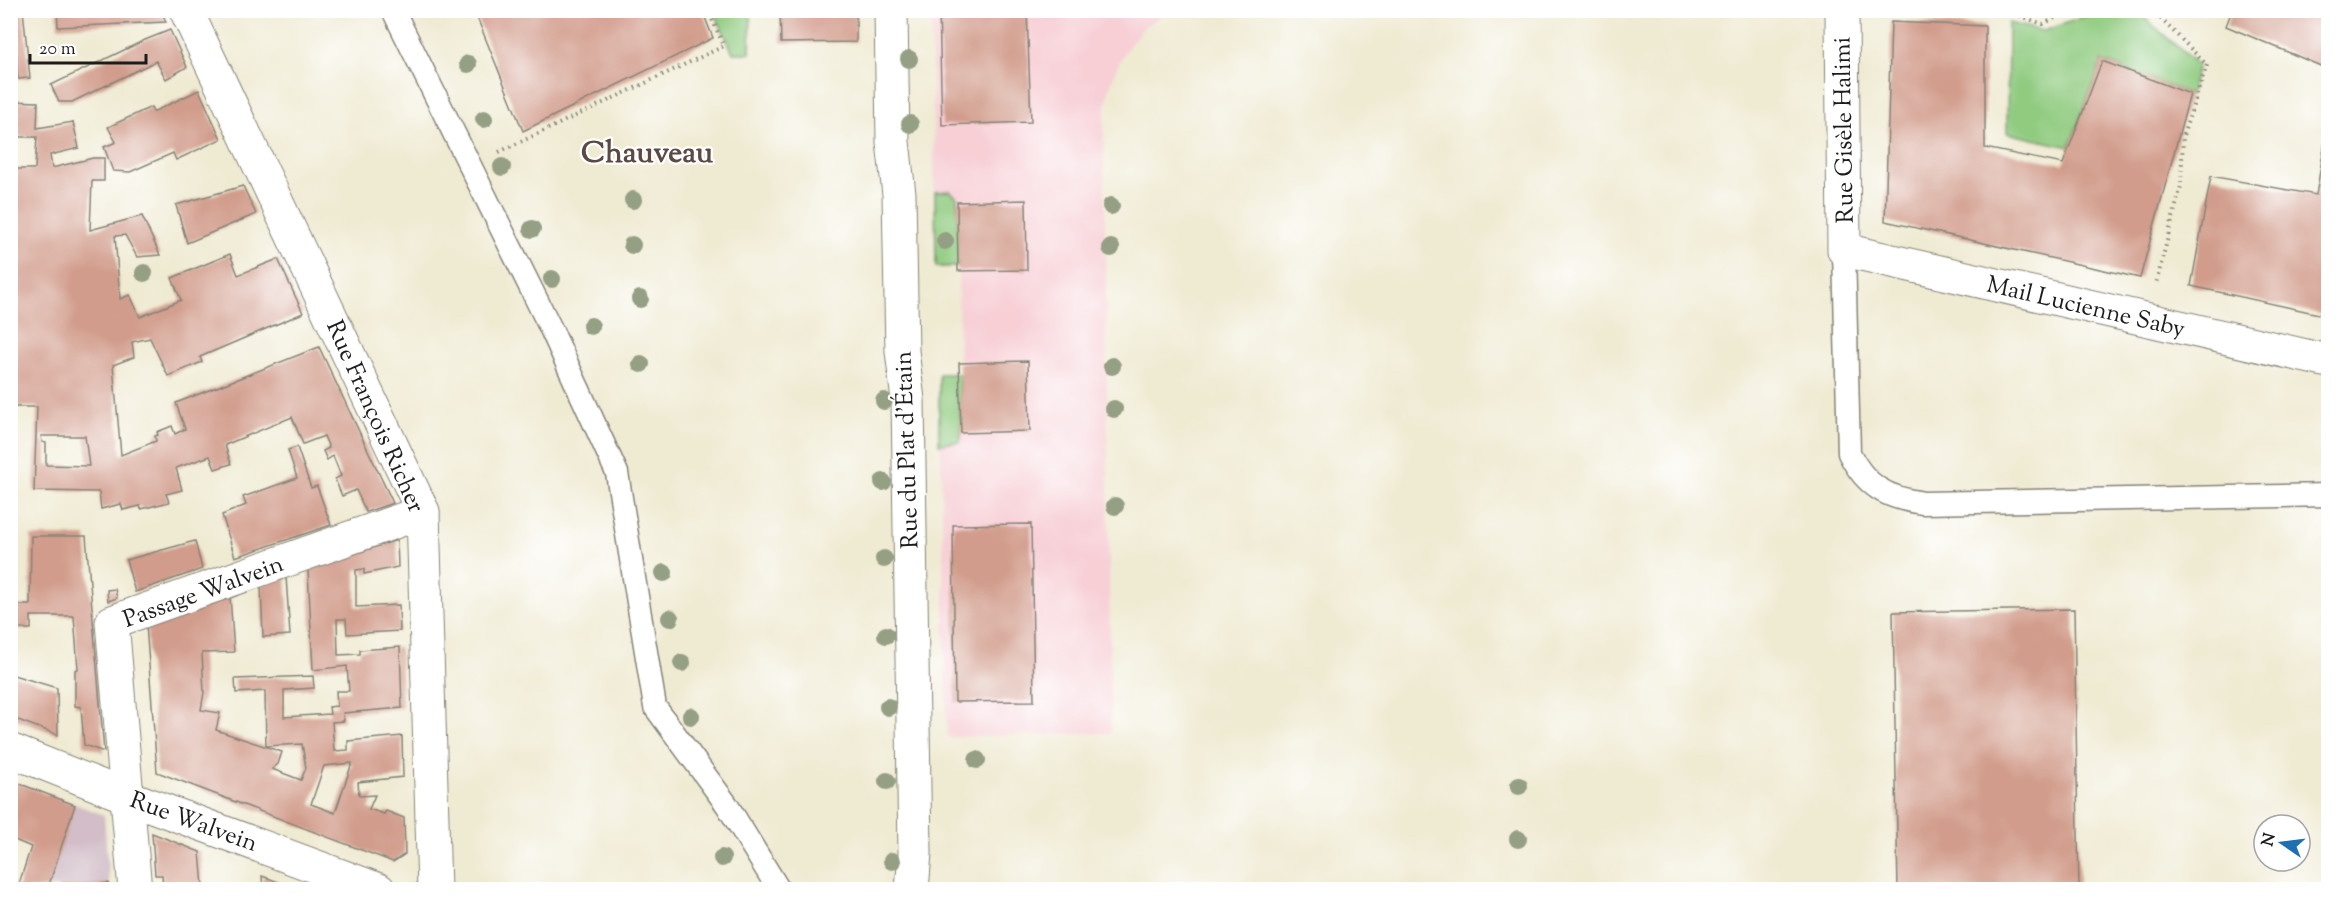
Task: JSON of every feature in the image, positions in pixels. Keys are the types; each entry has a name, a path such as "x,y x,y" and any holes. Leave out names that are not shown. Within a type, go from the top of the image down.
{"street":[{"name":"Rue François Richer","path":"186,10 423,512 435,890"},
{"name":"Rue du Plat d'Étain","path":"891,10 893,142 899,194 902,351 908,400 915,853 912,890"},
{"name":"Rue Gisèle Halimi","path":"1842,10 1844,250"},
{"name":"Mail Lucienne Saby","path":"1844,250 2328,361"},
{"name":"Passage Walvein","path":"128,797 112,622 423,512"},
{"name":"Rue Walvein","path":"10,750 128,797 379,890"},
{"path":"128,797 135,890"}],"lane":[{"path":"393,10 552,331 617,473 655,707 727,805 779,890"},
{"path":"1844,250 1849,453 1857,469 1868,482 1885,494 1923,503 2328,495"}],"path":[{"path":"470,166 724,46 708,10"},
{"path":"2003,10 2043,24 2070,10"},
{"path":"2146,320 2181,186 2183,135 2207,65 2152,10"}],"shaded area":[{"path":"931,11 1170,11 1145,26 1125,51 1115,71 1108,94 1104,121 1111,733 947,737 939,374 959,373 958,271 957,267 936,267"},
{"path":"48,794 104,815 109,883 17,890"}],"green space":[{"path":"714,11 751,11 750,53 733,53"},
{"path":"2138,12 2198,65 2190,94 2102,61 2069,147 2007,133 2008,23 2044,31 2092,14"},
{"path":"950,191 957,197 958,267 936,267 935,192"},
{"path":"939,374 959,374 961,438 959,442 939,444"}],"building":[{"path":"10,10 23,10 30,78 18,79 16,56 10,56"},
{"path":"57,10 161,10 166,22 58,27"},
{"path":"474,10 702,10 713,38 523,131"},
{"path":"780,10 856,10 856,42 781,43"},
{"path":"939,10 1027,10 1031,122 942,125"},
{"path":"2232,10 2328,10 2328,69 2226,26"},
{"path":"1891,22 1985,26 1985,148 2063,164 2102,61 2190,94 2140,278 1885,221"},
{"path":"170,30 187,67 166,79 156,61 72,102 59,102 51,85"},
{"path":"199,90 221,139 176,160 173,153 130,172 113,171 104,147 116,142 108,127 151,107 153,112"},
{"path":"11,101 38,102 37,128 73,122 79,148 50,155 52,168 93,158 104,158 104,181 92,181 90,230 142,216 160,255 137,257 125,235 115,236 120,299 130,295 140,317 181,300 172,278 230,254 238,275 278,259 303,313 200,357 202,362 168,376 150,338 132,342 134,357 113,365 121,455 156,441 157,432 172,426 175,434 185,429 176,403 319,347 393,503 366,512 356,490 342,496 335,479 341,476 333,456 327,460 323,451 329,448 324,436 303,444 292,417 225,445 231,464 215,469 210,456 176,468 182,490 166,494 169,502 141,509 140,506 123,510 121,504 101,509 99,492 34,491 37,407 10,407 10,183 11,169 35,169 37,137 12,137","holes":["41,436 85,436 89,466 46,465 46,443 42,442"]},
{"path":"2327,129 2328,316 2191,286 2211,176 2316,195"},
{"path":"243,186 256,214 187,243 176,205"},
{"path":"1026,200 1027,270 958,271 957,202"},
{"path":"1028,361 1030,431 961,433 959,363"},
{"path":"297,447 311,488 317,486 331,525 235,557 222,515 246,505 243,497 297,478 288,450"},
{"path":"1031,524 1034,701 955,702 953,525"},
{"path":"31,536 86,536 104,752 84,745 81,707 75,706 75,670 78,669 74,616 31,616 31,629 14,629 10,637 10,605 30,605"},
{"path":"397,540 398,567 364,574 364,569 356,570 356,607 399,605 400,631 347,634 346,619 337,619 338,655 360,654 360,650 400,647 402,708 343,713 344,721 332,722 334,751 348,750 348,741 402,736 403,777 358,782 359,796 375,795 369,809 384,814 386,811 404,818 405,854 393,862 157,772 146,624 230,596 234,652 202,653 204,692 201,710 220,713 216,730 282,752 278,764 272,769 301,780 306,768 302,744 266,746 265,691 236,693 235,679 313,676 314,688 284,690 284,717 330,714 329,707 337,706 336,691 349,691 347,666 313,670 308,569","holes":["352,763 335,813 311,804 324,766"]},
{"path":"195,541 202,569 135,592 126,560"},
{"path":"286,577 290,635 263,637 261,585"},
{"path":"115,589 117,598 108,601 107,590"},
{"path":"2074,609 2079,890 1898,890 1893,612"},
{"path":"10,674 57,688 58,735 10,717"},
{"path":"10,780 75,805 48,888 17,890 31,847 10,838"},
{"path":"152,833 200,852 203,886 163,889 162,875 155,875"},
{"path":"262,876 298,889 298,890 263,890"},
{"path":"109,883 109,890 58,890 58,887"}],"district":[{"name":"Chauveau","path":"647,152"}]}
